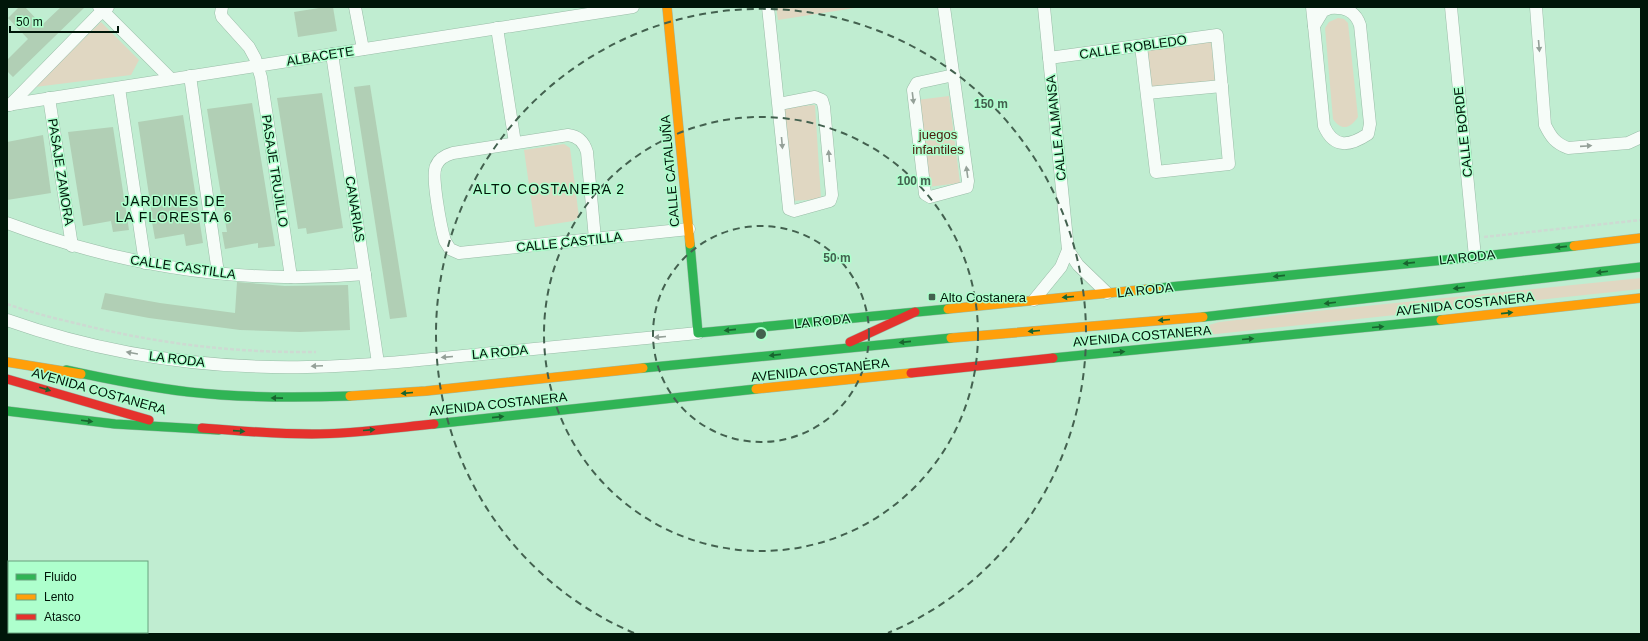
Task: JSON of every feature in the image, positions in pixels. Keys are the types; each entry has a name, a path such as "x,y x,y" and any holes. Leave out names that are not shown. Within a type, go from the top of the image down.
{"main road":[{"name":"CALLE CATALUÑA","path":"667,7 698,333"},
{"name":"LA RODA","path":"698,333 1476,257 1641,238"},
{"name":"AVENIDA COSTANERA","path":"7,354 81,374 116,381 190,392 290,398 356,396 426,391 833,349 1203,317 1641,267"},
{"name":"AVENIDA COSTANERA","path":"7,379 142,419 175,426 220,430 313,434 364,431 1064,357 1384,326 1641,298"},
{"path":"833,349 915,312"},
{"path":"7,362 81,374"},
{"path":"7,411 116,424 220,430"}],"street":[{"name":"PASAJE TRUJILLO","path":"222,7 222,17 249,47 255,58 261,77 291,277"},
{"path":"355,7 363,49"},
{"name":"ALBACETE","path":"9,105 633,7"},
{"path":"768,7 779,104 788,209 794,211 830,201 832,195 824,107 822,100 815,97 779,104"},
{"path":"944,7 954,75 968,181 967,187 930,197 925,194 913,90 917,83 954,75"},
{"name":"CALLE ALMANSA","path":"1034,300 1061,267 1068,250 1044,7"},
{"path":"1312,7 1324,126 1328,136 1334,141 1353,143 1368,134 1370,124 1360,24 1358,18 1347,9 1330,7 1323,11 1318,17 1314,26"},
{"name":"CALLE BORDE","path":"1451,7 1476,257"},
{"path":"1536,7 1545,125 1551,137 1559,144 1568,148 1628,143 1641,137"},
{"path":"9,105 104,8 171,79"},
{"path":"497,28 515,143 568,135 580,139 586,152 595,239"},
{"name":"CALLE ROBLEDO","path":"1049,58 1217,35 1222,86"},
{"path":"1141,46 1156,172 1229,164 1222,86 1147,93"},
{"name":"CANARIAS","path":"332,54 378,363"},
{"path":"190,76 218,273"},
{"path":"119,88 145,263"},
{"name":"PASAJE ZAMORA","path":"49,98 72,246"},
{"name":"CALLE CASTILLA","path":"515,143 453,153 443,157 436,166 434,177 443,236 450,249 455,252 464,253 689,229"},
{"name":"CALLE CASTILLA","path":"7,223 72,246 145,263 218,273 291,277 365,274"},
{"name":"CALLE ALMANSA","path":"1068,250 1078,265 1107,293"},
{"name":"LA RODA","path":"7,320 47,334 80,343 149,356 189,361 307,367 378,363 698,333"}],"path":[{"path":"1474,238 1641,220"},
{"path":"7,304 56,319 114,333 163,342 202,347 285,352 317,352"}],"green space":[{"path":"776,7 861,7 778,20"},
{"path":"1338,18 1344,19 1348,23 1358,117 1352,124 1346,127 1342,127 1333,119 1325,28 1329,22"},
{"path":"101,22 139,60 131,75 35,87"},
{"path":"1211,41 1217,88 1151,92 1148,49"},
{"name":"juegos infantiles","path":"949,96 960,183 928,187 917,100"},
{"path":"815,105 821,199 792,201 784,107"},
{"path":"564,144 570,148 579,217 573,221 535,227 524,150"},
{"path":"1641,278 1641,289 1160,340 1219,322"}],"building":[{"path":"19,7 25,7 42,25 61,7 85,7 13,77 7,71 7,60 28,39 8,18"},
{"path":"333,7 337,31 298,37 294,12"},
{"path":"370,85 407,317 390,319 354,87"},
{"path":"322,93 343,228 307,234 306,228 298,229 277,98"},
{"path":"252,103 275,246 258,248 258,243 225,249 222,232 227,232 207,109"},
{"path":"183,115 203,243 186,246 184,234 155,239 138,122"},
{"path":"113,127 129,230 113,232 111,221 83,226 68,132"},
{"path":"43,135 51,193 7,200 7,142"},
{"path":"237,282 285,286 348,285 350,330 300,332 240,330 149,318 101,309 105,293 160,303 235,313"}],"traffic: fast":[{"path":"690,244 698,333 948,309"},
{"path":"1159,288 1574,246"},
{"path":"1203,317 1641,267"},
{"path":"1053,358 1441,320"},
{"path":"643,368 951,338"},
{"path":"66,370 112,380 209,394 269,397 350,396"},
{"path":"434,424 756,389"},
{"path":"7,411 115,424 219,430"}],"traffic: slow":[{"path":"667,7 690,244"},
{"path":"1574,246 1641,238"},
{"path":"948,309 1159,288"},
{"path":"1441,320 1641,298"},
{"path":"951,338 1203,317"},
{"path":"7,362 81,374"},
{"path":"350,396 426,391 643,368"},
{"path":"756,389 911,373"}],"traffic: jam":[{"path":"850,342 915,312"},
{"path":"911,373 1053,358"},
{"path":"7,379 149,420"},
{"path":"202,428 271,433 327,434 434,424"}],"place":[{"name":"Alto Costanera","path":"932,297"}],"district":[{"name":"ALTO COSTANERA 2","path":"549,189"},
{"name":"JARDINES DE LA FLORESTA 6","path":"174,210"}]}
